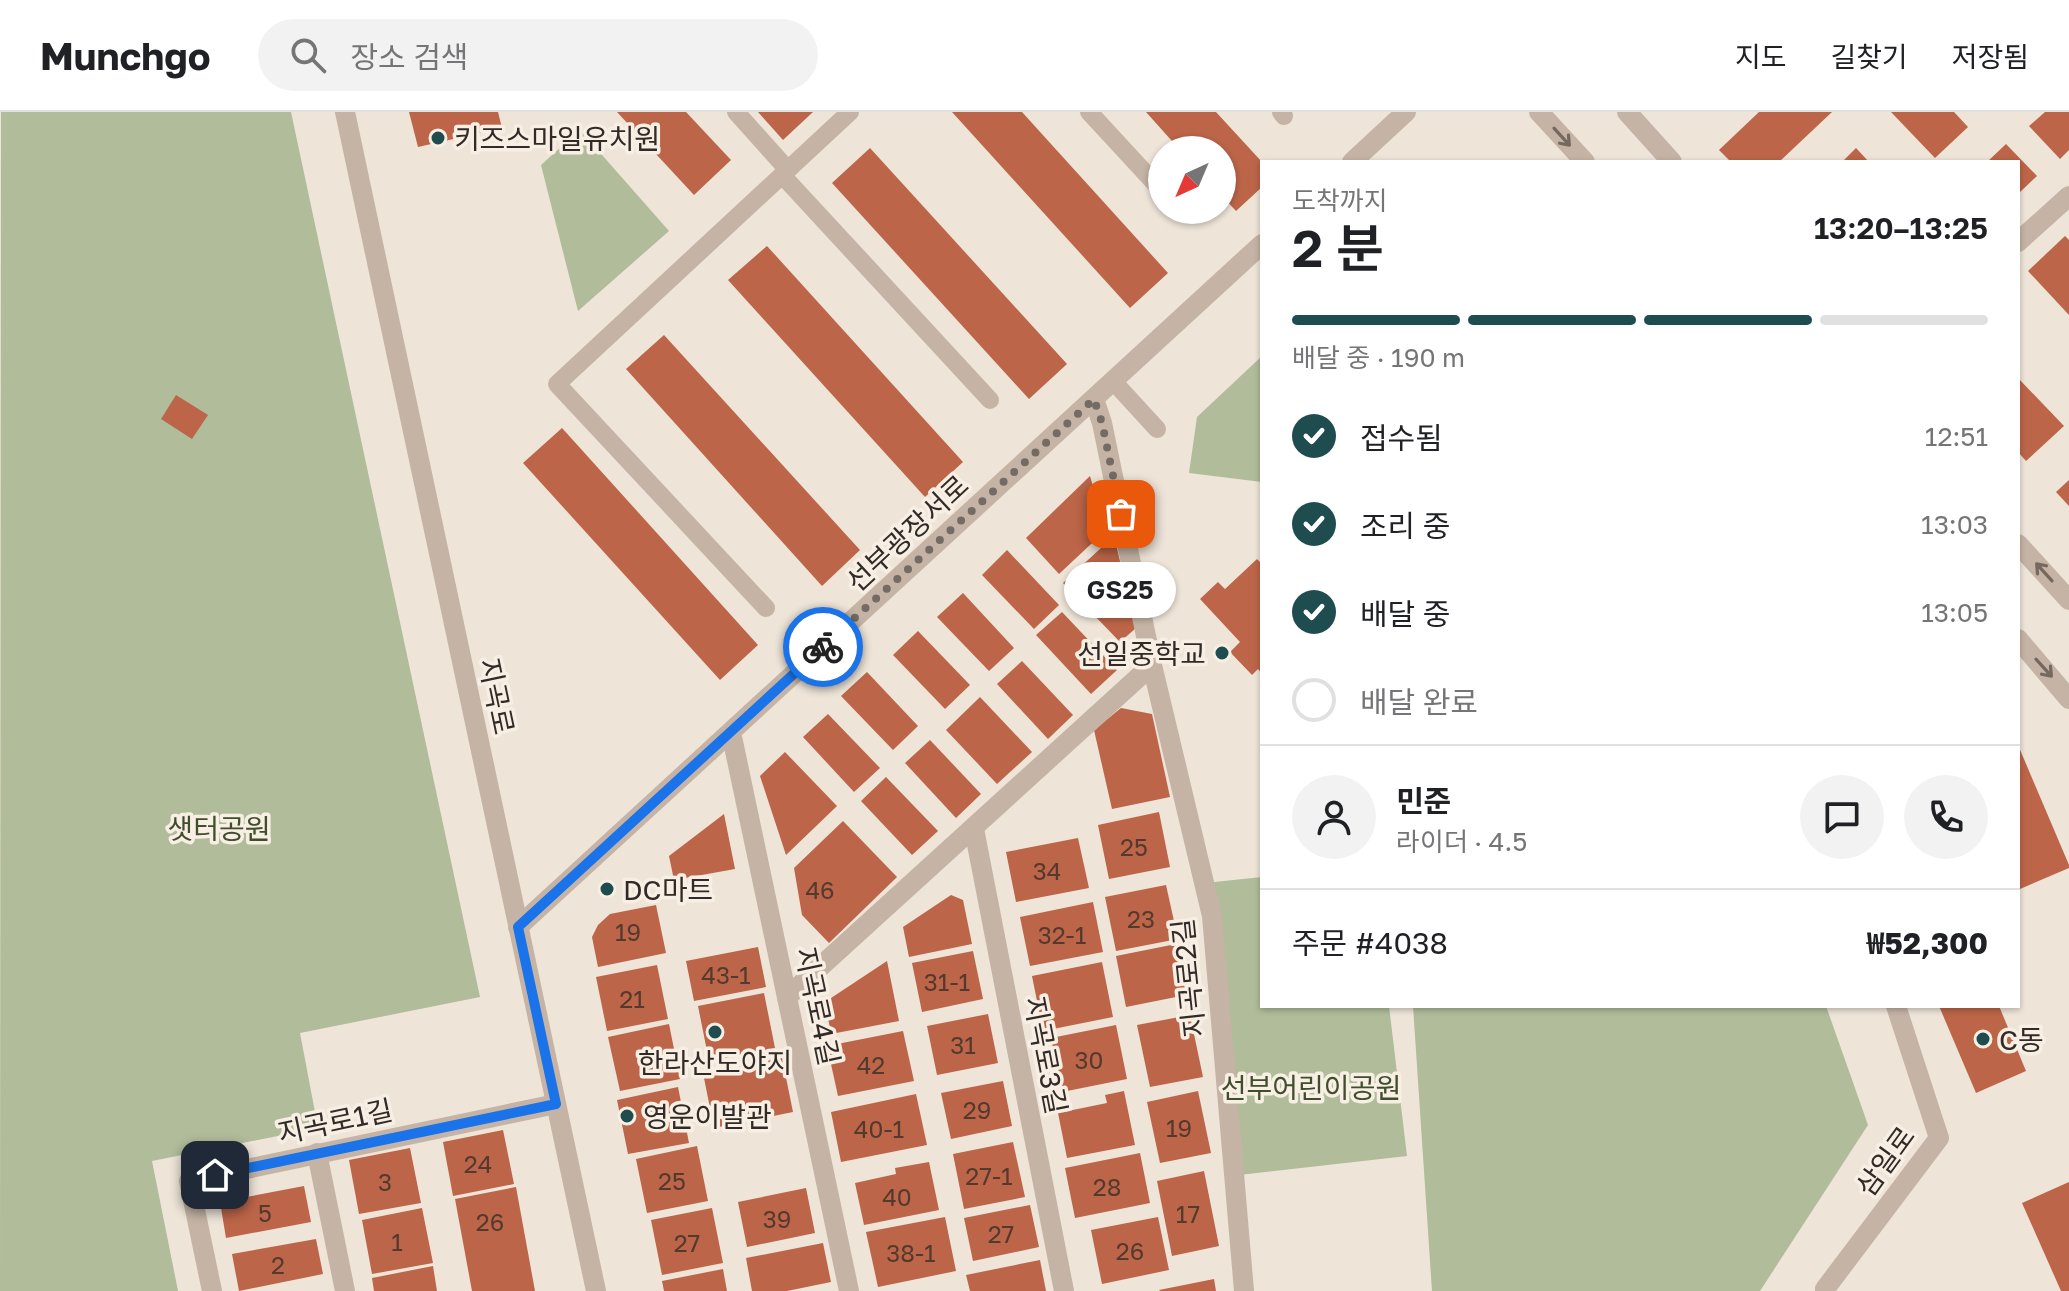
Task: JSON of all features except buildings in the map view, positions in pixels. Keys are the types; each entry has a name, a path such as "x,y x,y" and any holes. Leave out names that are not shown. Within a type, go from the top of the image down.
{"street":[{"name":"지곡로","path":"345,112 596,1291"},
{"path":"1354,160 1406,112"},
{"path":"1539,112 1583,160"},
{"path":"1627,112 1670,160"},
{"path":"2020,240 2069,196"},
{"name":"선부광장서로","path":"518,927 1260,246"},
{"name":"지곡로2길","path":"1094,399 1102,423 1152,665 1212,916 1244,1291"},
{"path":"2020,546 2069,600"},
{"path":"2020,641 2069,699"},
{"path":"787,997 1152,665"},
{"name":"지곡로4길","path":"731,732 849,1291"},
{"name":"지곡로3길","path":"974,829 1064,1291"},
{"name":"삼일로","path":"1826,1291 1939,1138 1897,1008"},
{"name":"지곡로1길","path":"212,1291 189,1181 556,1104"},
{"path":"317,1153 345,1291"}],"lane":[{"path":"736,112 785,172 990,400"},
{"path":"766,608 557,384 850,112"},
{"path":"1089,112 1148,176"},
{"path":"1113,381 1157,429"}],"green space":[{"name":"샛터공원","path":"1,112 291,112 480,997 300,1033 318,1128 152,1161 178,1291 0,1291"},
{"path":"580,130 669,231 578,311 541,165"},
{"path":"1260,358 1260,482 1189,473 1197,417"},
{"name":"선부어린이공원","path":"1260,877 1260,1008 1389,1008 1407,1156 1239,1175 1205,883"},
{"path":"1413,1008 1827,1008 1868,1125 1760,1291 1432,1291"}],"way so far":[{"path":"823,647 1094,399 1121,514"}],"place":[{"name":"키즈스마일유치원","path":"438,138"},
{"name":"GS25","path":"1121,514"},
{"name":"선일중학교","path":"1222,653"},
{"name":"DC마트","path":"607,889"},
{"name":"한라산도야지","path":"715,1032"},
{"name":"C동","path":"1983,1039"},
{"name":"영운이발관","path":"627,1116"}],"route":[{"path":"215,1175 556,1104 518,927 823,647"}]}
